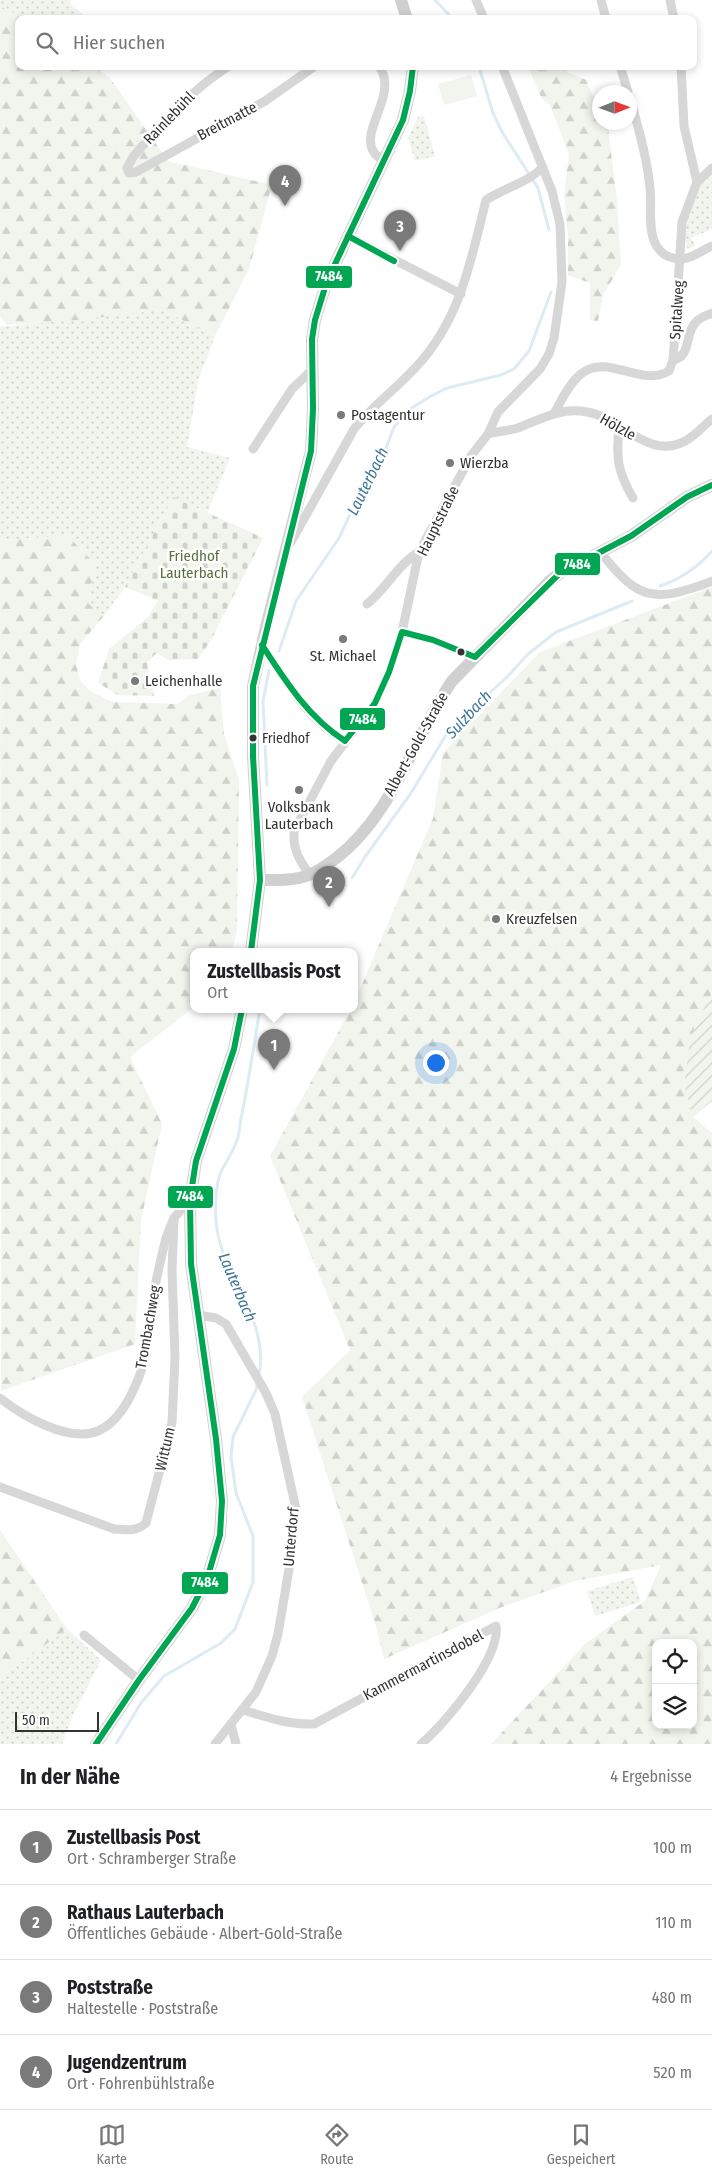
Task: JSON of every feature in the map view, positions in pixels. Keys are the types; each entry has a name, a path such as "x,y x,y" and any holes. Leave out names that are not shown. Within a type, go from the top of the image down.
{"main road":[{"path":"401,0 406,15"},
{"path":"251,948 260,880 252,718 253,686 310,451 313,432 312,339 318,306 402,120 410,90 412,70"},
{"name":"Albert-Gold-Straße","path":"260,880 284,880 310,875 339,855 371,822 408,763 439,700 452,681 550,581 560,573 631,536 686,497 712,485"},
{"path":"96,1744 192,1608 207,1579 220,1535 222,1500 190,1242 190,1199 196,1160 234,1049 241,1013"}],"street":[{"path":"476,0 482,15"},
{"path":"602,0 605,15"},
{"path":"670,0 673,15"},
{"name":"Rainlebühl","path":"136,172 131,174 127,172 128,164 154,133 184,100 223,70"},
{"name":"Breitmatte","path":"136,172 265,101 309,70"},
{"path":"381,70 385,76 385,91 371,138 374,153 384,161"},
{"name":"Hauptstraße","path":"310,875 297,856 293,843 294,831 331,761 375,703 389,672 402,632 419,552 471,456 488,434 502,407 540,369 549,354 554,338 562,282 560,224 543,167 504,70"},
{"path":"621,70 626,85"},
{"path":"681,70 684,126 697,182 712,168"},
{"path":"637,127 650,187 651,228 654,242 660,251 668,257 680,260 693,256 712,246"},
{"path":"287,550 354,430 367,413 417,367 447,325 471,266 486,200 500,190 535,175 543,167"},
{"name":"Spitalweg","path":"555,412 573,382 590,368 600,367 636,375 656,377 669,371 673,360 682,222 697,182"},
{"path":"348,236 460,294"},
{"name":"Spitalweg","path":"673,360 679,359 685,353 689,334 697,320 712,313"},
{"path":"253,449 292,389 313,368"},
{"name":"Hölzle","path":"488,434 516,429 555,412 572,410 588,412 619,426 653,445 669,446 686,441 712,419"},
{"path":"619,426 618,465 621,476 633,498"},
{"path":"367,604 378,595 410,558 419,552"},
{"path":"601,553 623,579 638,590 654,596 676,593 712,581"},
{"path":"402,632 433,640 475,657"},
{"path":"262,645 288,684 321,726 345,741"},
{"name":"Trombachweg","path":"0,1398 38,1423 73,1433 86,1434 98,1431 113,1421 122,1409 139,1376 166,1238 174,1218 190,1199"},
{"name":"Wittum","path":"0,1487 114,1529 140,1529 146,1523 172,1423 175,1357 172,1271 174,1218"},
{"name":"Unterdorf","path":"198,1315 216,1318 226,1324 263,1388 275,1414 296,1509 290,1563 278,1634 263,1678 243,1710 215,1744"},
{"name":"Kammermartinsdobel","path":"243,1710 282,1721 314,1724 496,1626 497,1635 494,1645 468,1691 450,1716 421,1744"},
{"path":"84,1635 140,1680"},
{"path":"231,1725 236,1744"}],"green space":[{"path":"0,0 71,0 70,3 84,15 17,15 0,6"},
{"path":"0,6 17,15 15,15 15,70 99,70 110,78 168,161 272,185 249,269 215,336 162,310 77,320 7,325 0,316"},
{"path":"529,70 566,70 586,80 592,93 592,130 608,130 617,200 621,265 603,295 598,321 590,320 590,283 568,275 568,235 564,194 569,154 550,105 542,99"},
{"path":"471,75 477,96 444,105 438,84"},
{"path":"424,116 435,156 415,161 408,138 418,117"},
{"path":"712,173 712,229 691,238 696,246 688,249 685,234 691,204 702,181"},
{"path":"162,310 215,336 198,381 187,447 230,458 207,513 173,497 125,587 103,617 88,603 95,564 68,536 0,540 0,327"},
{"name":"Friedhof Lauterbach","path":"173,497 263,538 210,642 198,659 168,660 157,653 147,662 154,696 118,695 98,683 109,649 148,617 158,601 125,587"},
{"path":"68,536 95,564 88,603 103,617 80,644 76,665 81,682 93,693 113,702 177,704 190,695 220,688 224,734 239,780 237,931 233,948 190,948 190,1010 130,1057 162,1124 141,1220 135,1344 1,1391 0,540"},
{"path":"712,587 712,993 695,1025 684,1085 693,1117 712,1133 712,1744 491,1744 586,1643 645,1601 661,1565 575,1581 502,1607 384,1659 376,1626 302,1397 350,1350 270,1156 349,1013 358,1013 358,994 433,818 443,753 540,652"},
{"path":"712,993 712,1101 693,1117 684,1085 689,1048 695,1025"},
{"path":"0,1530 67,1629 0,1678"},
{"path":"633,1577 641,1602 595,1616 587,1591"},
{"path":"67,1629 101,1660 72,1717 62,1744 0,1744 0,1678"}],"waterway":[{"name":"Lauterbach","path":"435,0 449,15"},
{"name":"Lauterbach","path":"480,70 493,113 502,132 538,188 549,230"},
{"name":"Lauterbach","path":"279,651 296,601 339,538 361,491 386,448 394,427 410,409 447,388 501,375 514,369 529,351 551,292"},
{"name":"Sulzbach","path":"660,586 688,572 701,563 712,551"},
{"name":"Sulzbach","path":"352,878 411,793 449,730 507,677 528,654 556,632 632,601"},
{"name":"Lauterbach","path":"267,785 263,701 269,670"},
{"name":"Lauterbach","path":"259,1013 238,1137 235,1147 220,1174 216,1203 219,1240 251,1315 257,1334 260,1354 259,1375"},
{"name":"Lauterbach","path":"116,1744 141,1703 164,1676 221,1643 235,1629 253,1582 253,1536 236,1493 231,1457 233,1437 256,1390 257,1383"}],"transit line":[{"name":"7484","path":"251,948 260,880 253,756 253,686 311,451 313,409 312,339 315,320 327,281 403,120 413,70"},
{"name":"7484","path":"348,236 394,261"},
{"name":"7484","path":"262,645 289,685 309,710 332,732 345,741 375,703 389,672 402,632 433,640 475,657 560,573 631,536 687,497 712,485"},
{"name":"7484","path":"96,1744 139,1680 192,1608 207,1579 220,1535 222,1501 216,1439 191,1264 190,1199 196,1161 234,1049 241,1013"}],"place":[{"name":"Jugendzentrum","path":"285,206"},
{"name":"Poststraße","path":"400,251"},
{"name":"Postagentur","path":"341,415"},
{"name":"Wierzba","path":"450,463"},
{"name":"St. Michael","path":"343,639"},
{"name":"Leichenhalle","path":"135,681"},
{"name":"Friedhof","path":"253,738"},
{"name":"Volksbank Lauterbach","path":"299,790"},
{"name":"Rathaus Lauterbach","path":"329,907"},
{"name":"Kreuzfelsen","path":"496,919"},
{"name":"Zustellbasis Post","path":"274,1070"}]}
